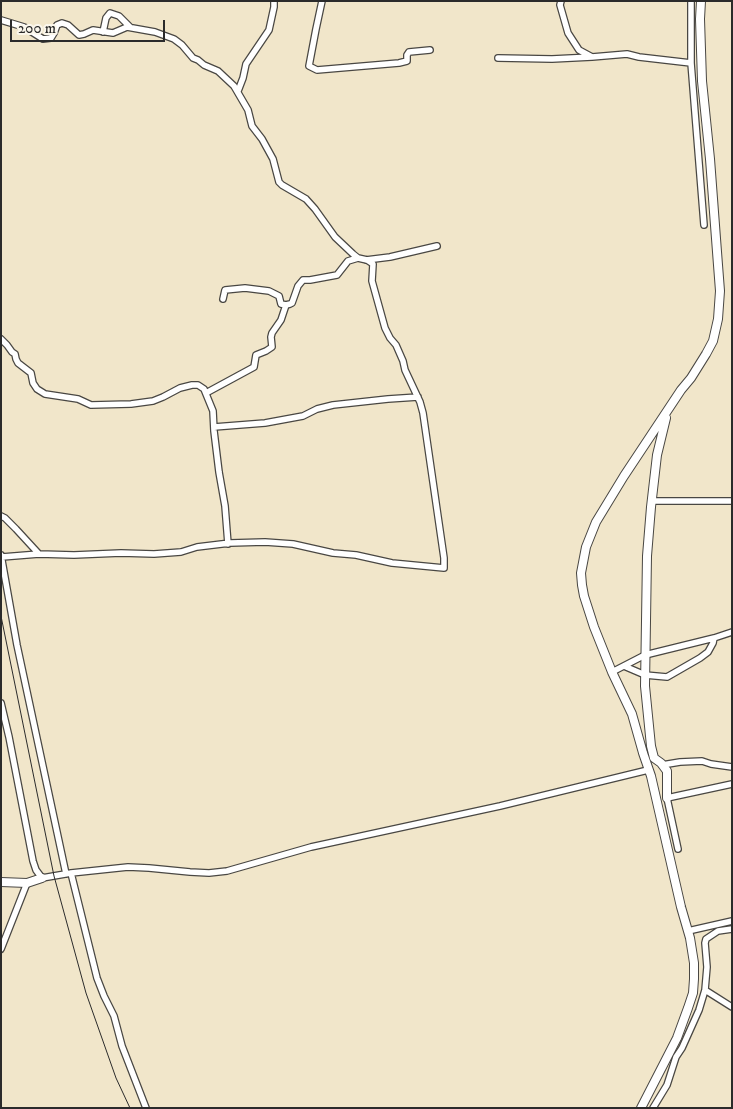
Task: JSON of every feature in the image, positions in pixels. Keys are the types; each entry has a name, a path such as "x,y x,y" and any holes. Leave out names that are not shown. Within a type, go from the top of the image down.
{"street":[{"path":"238,91 246,64 269,30 274,1"},
{"path":"322,1 309,66 317,70 399,63 407,61 409,52 430,50"},
{"path":"561,1 560,5 568,33 579,50 592,57"},
{"path":"692,1 691,63 704,225"},
{"path":"641,1108 677,1038 692,993 694,963 651,776 632,714 612,672 594,627 584,596 581,573 586,547 596,522 710,347 718,319 720,291 702,82 700,19 702,1"},
{"path":"103,32 106,18 110,13 120,16 130,27"},
{"path":"1,20 24,27 43,39 51,38 57,25 62,23 80,35 93,30 114,33 130,27 155,32 182,44 193,58 218,71 238,91 248,110 252,126 273,159 279,182 306,198 335,237 361,259 373,264 372,281 385,328 396,345 423,413 444,558 444,568 392,563 293,544 266,542 198,547 181,552 154,554 39,554 2,556 17,645 69,873 97,978 114,1016 122,1046 146,1108"},
{"path":"498,58 552,59 627,54 691,63"},
{"path":"223,299 225,290 245,288 269,291 278,296 281,304 286,305 292,303 296,291 303,280 337,275 348,261 390,257 437,246"},
{"path":"206,393 254,368 256,356 272,347 272,333 281,320 286,305"},
{"path":"1,338 15,354 18,363 31,373 37,388 45,394 78,399 91,405 131,404 163,397 180,388 192,385 198,385 204,389 213,410 228,544"},
{"path":"214,427 282,420 303,416 317,409 333,405 418,397"},
{"path":"667,412 657,456 651,501 647,556 645,686 651,746 654,758 667,771 667,798 678,849"},
{"path":"651,501 732,501"},
{"path":"1,516 39,554"},
{"path":"612,672 645,655 732,632"},
{"path":"624,666 645,675 667,677 708,652 714,638"},
{"path":"1,703 33,861 36,870 42,878"},
{"path":"662,765 702,761 732,767"},
{"path":"1,882 27,883 69,873 128,867 209,873 228,870 311,847 500,806 648,770"},
{"path":"667,798 732,784"},
{"path":"1,949 27,883"},
{"path":"688,931 732,921"},
{"path":"653,1108 667,1085 676,1057 699,1010 707,966 706,939 718,931 732,929"},
{"path":"704,990 732,1007"}],"railway":[{"path":"1,616 54,876 86,993 116,1078 130,1108"}]}
